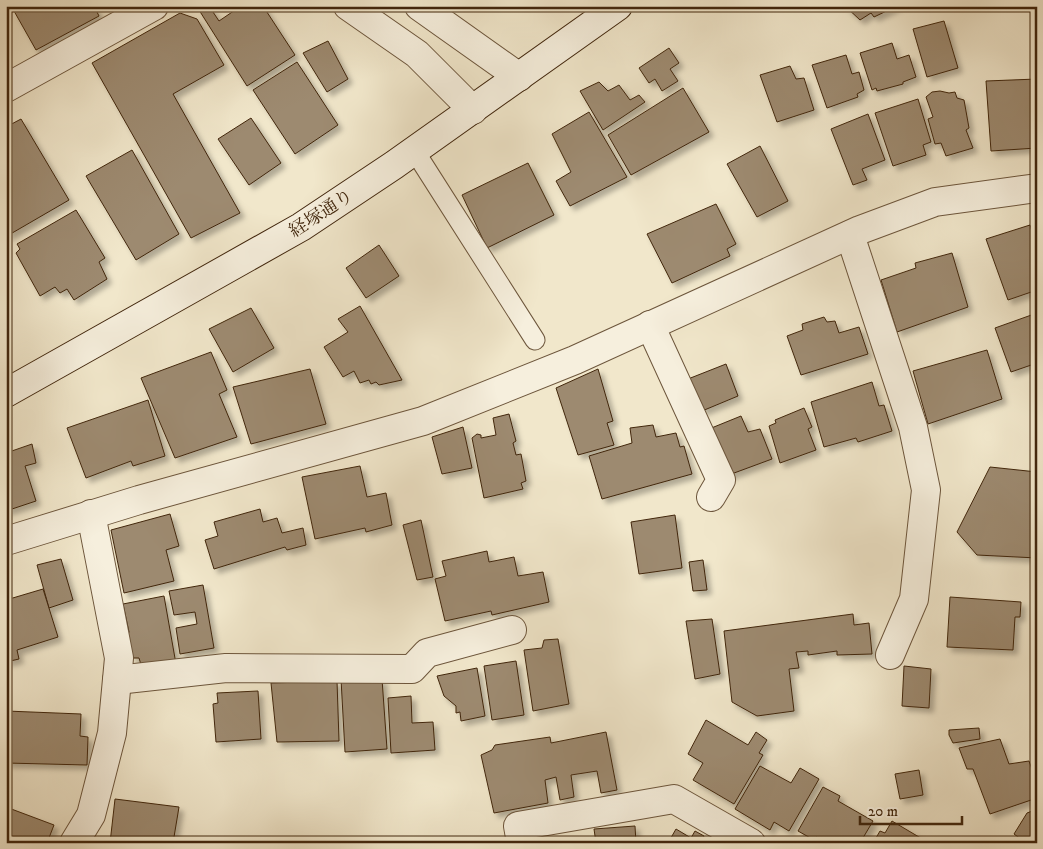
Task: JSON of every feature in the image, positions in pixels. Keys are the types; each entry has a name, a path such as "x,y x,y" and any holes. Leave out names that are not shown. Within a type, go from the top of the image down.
{"street":[{"path":"6,88 154,6"},
{"path":"348,6 417,54 472,110"},
{"path":"419,6 519,77"},
{"name":"経塚通り","path":"6,393 302,227 472,110 618,6"},
{"path":"6,540 91,514 424,421 576,360 850,235 936,202 1037,188"},
{"path":"850,235 913,427 926,490 914,599 890,655"},
{"path":"650,325 721,480 711,497"},
{"path":"74,843 91,814 112,733 119,658 91,514"},
{"path":"117,680 226,668 412,669 427,653 512,630"},
{"path":"521,843 518,826 674,799 751,843"}],"lane":[{"path":"414,150 535,340"}],"building":[{"path":"21,6 94,6 99,16 36,50 14,11"},
{"path":"202,6 209,6 219,21 241,6 263,6 295,55 247,86 199,10"},
{"path":"845,6 897,6 874,17 871,13 860,20"},
{"path":"180,13 197,19 224,65 173,94 240,213 191,238 92,63"},
{"path":"944,21 958,68 927,77 913,29"},
{"path":"328,41 348,79 327,92 303,53"},
{"path":"892,43 897,59 909,55 916,77 903,82 903,84 877,91 876,88 872,90 860,53"},
{"path":"669,48 679,63 670,69 678,81 662,91 655,79 649,83 639,68"},
{"path":"846,55 852,74 859,72 864,90 857,94 858,97 827,108 812,65"},
{"path":"297,62 338,125 295,154 253,90"},
{"path":"790,66 796,79 804,78 814,110 777,122 760,75"},
{"path":"1037,79 1037,148 991,151 986,81"},
{"path":"599,82 608,91 619,85 630,100 639,95 645,102 603,130 580,91"},
{"path":"683,88 709,132 631,175 608,135"},
{"path":"932,92 955,92 957,98 964,100 969,128 966,130 973,148 946,156 941,143 935,144 928,119 933,117 926,97"},
{"path":"918,99 931,142 923,145 926,155 893,166 875,113"},
{"path":"589,112 627,177 570,206 556,181 571,172 552,134"},
{"path":"868,114 885,160 862,169 867,180 853,185 831,129"},
{"path":"251,118 281,163 249,185 218,139"},
{"path":"21,119 69,200 7,236 6,127"},
{"path":"760,146 788,201 757,217 727,164"},
{"path":"132,150 179,234 136,260 86,176"},
{"path":"528,163 554,215 487,248 462,195"},
{"path":"716,204 736,244 727,249 730,256 672,283 647,234"},
{"path":"76,210 105,258 99,262 107,279 74,300 67,289 60,293 55,287 40,296 16,253 20,249 17,244"},
{"path":"1030,225 1037,248 1037,290 1008,300 986,239"},
{"path":"379,245 399,276 366,298 346,268"},
{"path":"952,253 968,307 897,332 881,280 916,268 915,263"},
{"path":"360,306 402,380 379,385 376,382 371,384 369,380 360,383 354,371 343,377 324,347 348,332 338,319"},
{"path":"251,308 274,348 233,372 209,329"},
{"path":"1037,313 1037,363 1011,372 995,328"},
{"path":"824,317 827,322 835,321 839,333 859,327 868,354 801,375 787,336 803,330 802,324"},
{"path":"987,350 1002,399 928,424 913,371"},
{"path":"211,352 227,390 219,394 237,437 175,458 141,378"},
{"path":"726,364 738,396 702,411 688,379"},
{"path":"310,369 326,424 251,444 233,387"},
{"path":"598,369 613,421 607,423 614,445 578,455 556,388"},
{"path":"872,382 879,406 884,405 892,431 858,442 856,438 824,447 811,402"},
{"path":"148,400 165,456 133,466 131,461 86,478 67,428"},
{"path":"804,408 812,427 808,429 816,450 780,463 769,426 776,423 775,420"},
{"path":"509,414 516,441 513,443 516,455 521,454 526,481 521,483 523,489 484,498 472,438 477,434 481,435 481,438 496,435 493,418"},
{"path":"741,416 748,432 760,429 772,459 726,476 709,429"},
{"path":"653,425 656,437 676,433 680,447 684,446 692,474 602,499 589,456 632,443 630,428"},
{"path":"463,427 472,468 442,474 432,437"},
{"path":"32,444 36,463 25,466 36,501 6,511 6,453"},
{"path":"360,466 367,497 386,493 392,525 366,532 365,528 315,539 302,477"},
{"path":"990,467 1037,472 1035,507 1037,507 1037,558 977,555 957,532"},
{"path":"260,509 263,522 277,518 282,533 303,528 306,545 287,550 285,547 214,569 205,540 218,536 214,522"},
{"path":"170,514 179,546 166,550 174,581 124,593 111,530"},
{"path":"675,515 682,568 639,574 631,522"},
{"path":"421,520 433,577 417,580 403,525"},
{"path":"487,551 489,562 514,557 518,576 543,572 549,602 492,615 491,611 445,621 435,579 446,576 442,561"},
{"path":"61,559 73,600 49,608 37,565"},
{"path":"703,560 707,590 693,591 689,562"},
{"path":"203,585 214,648 180,654 176,628 197,624 195,612 174,615 169,591"},
{"path":"43,589 58,637 17,650 19,659 6,662 6,600"},
{"path":"164,596 176,664 142,668 139,658 133,658 127,636 129,632 123,604"},
{"path":"950,597 1021,602 1020,617 1015,617 1013,650 947,647"},
{"path":"853,614 854,625 869,623 872,654 837,655 837,651 808,655 808,651 796,652 799,668 789,669 794,711 757,716 732,702 724,631"},
{"path":"712,619 720,674 695,679 686,621"},
{"path":"558,639 569,704 533,711 524,650 542,648 544,640"},
{"path":"516,661 524,715 492,720 484,666"},
{"path":"904,666 931,669 929,708 902,706"},
{"path":"477,668 485,716 461,721 460,712 456,713 456,706 444,696 437,676"},
{"path":"341,679 382,679 387,749 345,752"},
{"path":"337,681 339,741 277,742 271,683"},
{"path":"258,691 261,739 216,742 213,704 218,703 217,693"},
{"path":"411,696 412,723 433,722 435,750 391,753 388,698"},
{"path":"6,711 81,714 80,736 88,737 87,765 6,763"},
{"path":"706,720 748,745 756,732 767,740 759,753 763,755 734,804 693,780 703,763 688,754"},
{"path":"979,728 980,739 953,743 949,735 949,730"},
{"path":"606,732 617,790 601,793 597,771 571,775 574,797 560,800 556,777 545,780 548,803 494,813 481,755 492,750 495,745 550,737 551,743"},
{"path":"1000,739 1009,764 1029,761 1037,783 1037,798 990,814 973,769 967,769 959,748"},
{"path":"760,766 791,783 800,768 819,779 789,831 774,822 770,830 735,809"},
{"path":"919,770 923,795 900,799 895,774"},
{"path":"823,787 840,796 838,801 873,821 860,843 826,843 816,837 814,840 798,831"},
{"path":"115,799 179,807 173,843 110,843"},
{"path":"6,807 54,825 47,843 6,843"},
{"path":"1037,811 1037,843 1026,843 1014,834 1027,813"},
{"path":"892,821 924,840 923,843 873,843 880,831 885,833"},
{"path":"635,826 636,843 596,843 594,829"},
{"path":"676,829 691,838 695,831 704,836 701,843 668,843"}]}
